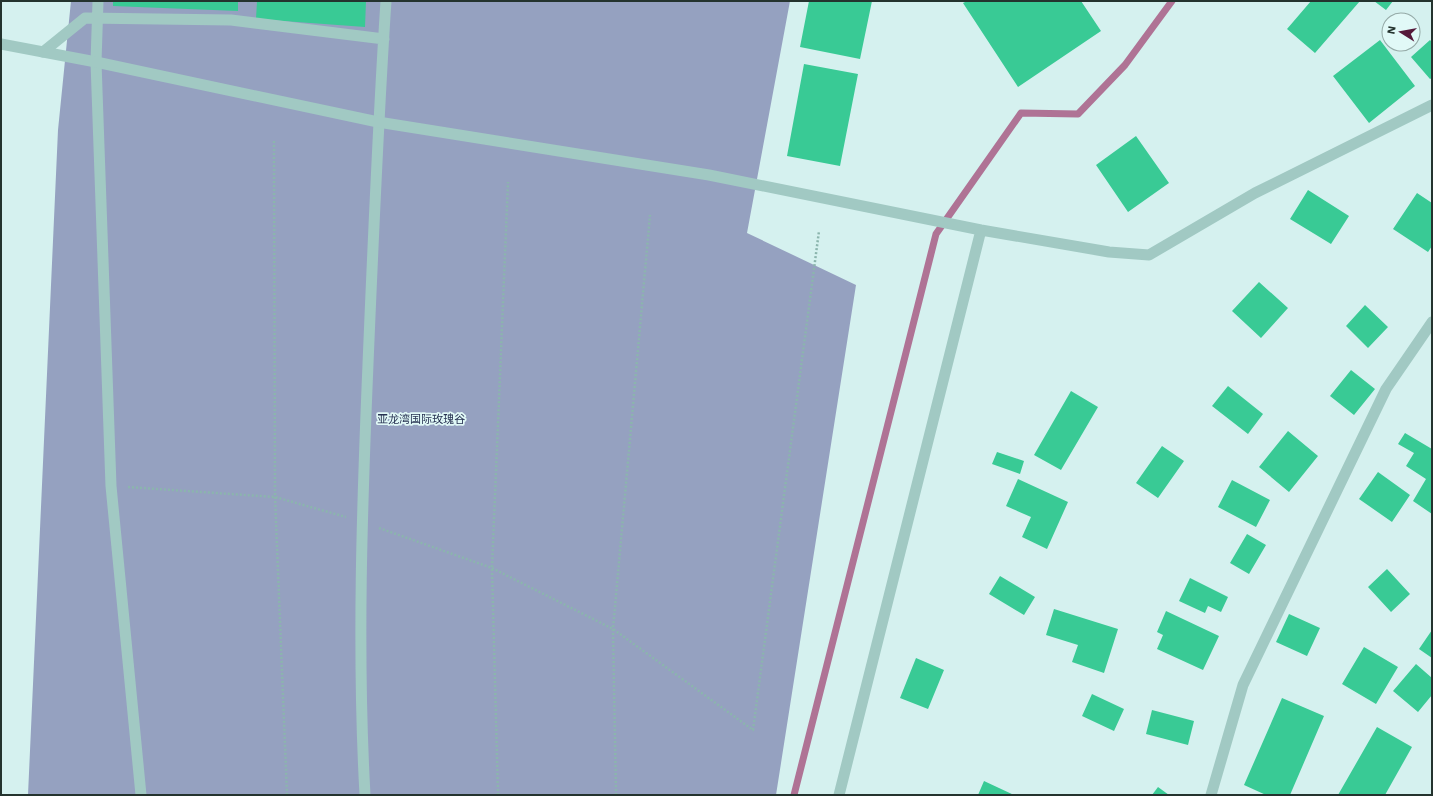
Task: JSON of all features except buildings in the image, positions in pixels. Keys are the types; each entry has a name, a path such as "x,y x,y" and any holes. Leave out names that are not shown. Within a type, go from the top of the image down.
{"street":[{"path":"98,1 96,62 111,486 141,795"},
{"path":"365,795 362,727 362,522 378,122 386,1"},
{"path":"43,52 85,18 231,20 384,39"},
{"path":"1,44 96,62 378,122 709,175 981,230 1109,252 1149,254 1254,193 1432,105"},
{"path":"839,795 981,230"},
{"path":"1211,795 1243,685 1386,389 1432,322"}],"path":[{"path":"274,141 275,497 288,795"},
{"path":"498,795 492,568 508,182"},
{"path":"616,795 613,629 650,215"},
{"path":"111,486 275,497 362,522 492,568 613,629 753,730 819,231"}],"green space":[{"name":"亚龙湾国际玫瑰谷","path":"71,1 790,1 747,233 856,285 776,795 28,795 58,130"}],"waterway":[{"path":"794,795 936,234 1021,113 1078,114 1125,65 1172,1"}]}
